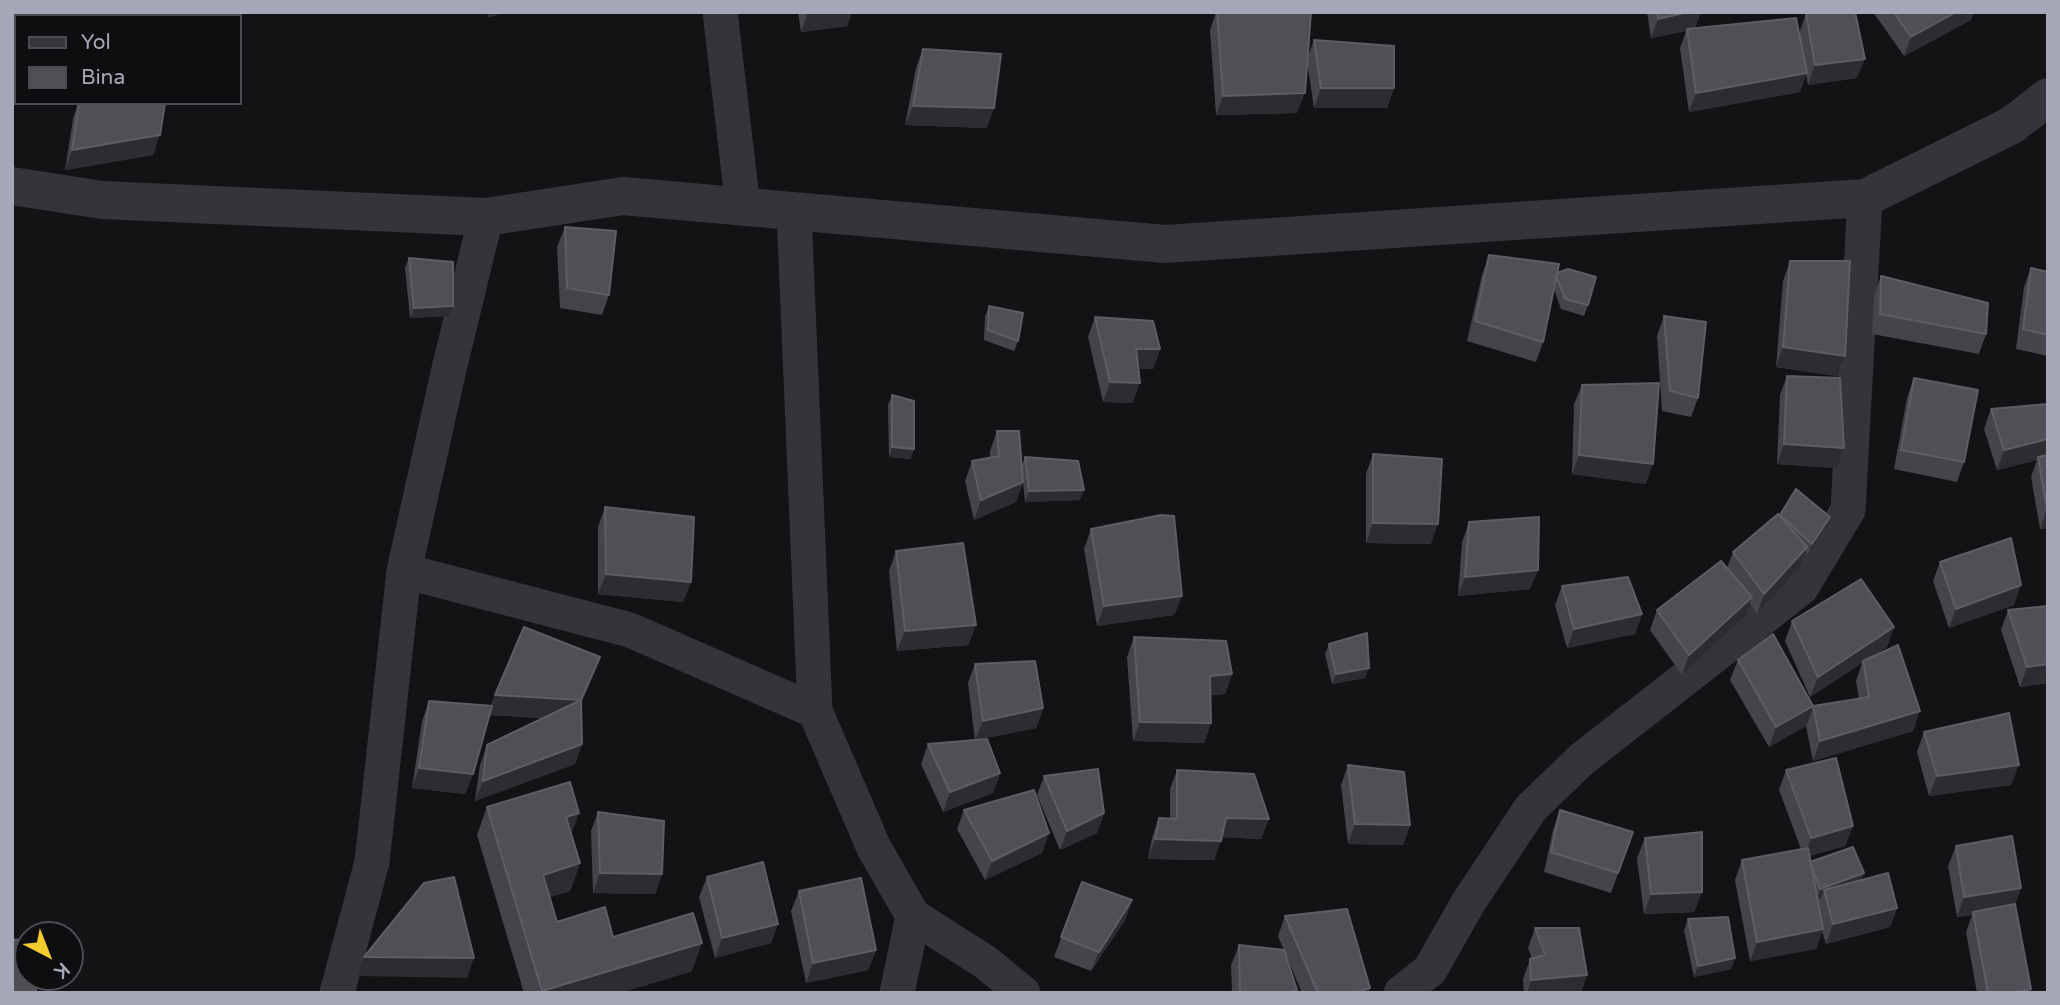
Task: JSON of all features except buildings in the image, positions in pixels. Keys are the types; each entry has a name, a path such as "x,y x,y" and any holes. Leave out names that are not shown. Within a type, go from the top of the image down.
{"street":[{"path":"720,12 743,207"},
{"path":"12,186 102,200 486,217 623,196 1165,244 1865,198 2012,125 2048,97"},
{"path":"1401,993 1430,970 1468,903 1531,808 1582,759 1801,589 1848,510 1865,198"},
{"path":"794,211 814,711 874,848 912,916 985,962 1023,993"},
{"path":"337,993 372,862 404,571 486,217"},
{"path":"404,571 630,630 814,711"},
{"path":"897,993 912,916"}]}
